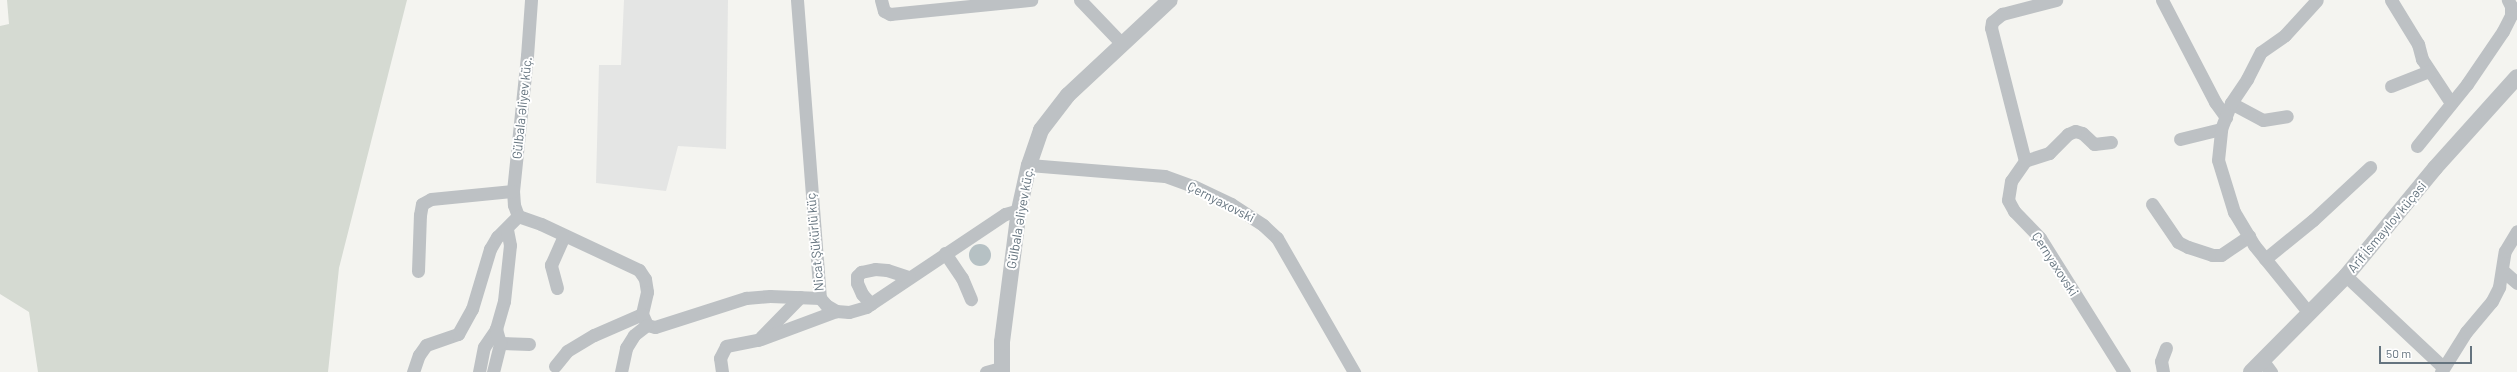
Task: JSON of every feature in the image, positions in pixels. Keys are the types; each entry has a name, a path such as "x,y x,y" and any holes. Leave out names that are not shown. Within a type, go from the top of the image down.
{"street":[{"name":"Gülbala Əliyev küç.","path":"518,216 514,205 513,191 527,56 530,0"},
{"name":"Nicat Şükürlü küç","path":"797,0 820,298 836,311"},
{"path":"881,0 884,11 890,14 1023,1"},
{"path":"1080,0 1122,44"},
{"name":"Gülbala Əliyev küç.","path":"1002,370 1002,342 1019,210 1028,165 1041,130 1049,117 1068,95 1170,0"},
{"path":"2056,0 2002,14 1992,22 1991,28 2026,161 2049,153 2068,134 2075,131 2082,133 2094,144 2111,142"},
{"path":"2162,0 2215,102 2226,117"},
{"path":"2310,313 2265,259 2234,212 2218,160 2220,129 2231,103 2247,79 2260,52 2285,35 2317,0"},
{"path":"2391,0 2418,44 2422,59 2451,103"},
{"path":"2417,146 2451,103 2503,31 2511,15 2512,3"},
{"path":"2392,86 2429,71"},
{"name":"Arif İsmayılov küçəsi","path":"2262,368 2310,313 2346,276 2435,168 2517,77"},
{"path":"2231,103 2263,120 2288,116"},
{"path":"2180,139 2220,129"},
{"name":"Çernyaxovski","path":"2026,161 2011,181 2008,200 2014,211 2040,238 2124,372"},
{"name":"Çernyaxovski","path":"1028,165 1165,176 1193,186 1231,204 1263,224 1277,238 1354,372"},
{"path":"2265,259 2313,220 2370,167"},
{"path":"418,271 420,215 422,204 431,199 513,191"},
{"path":"2152,204 2178,242 2212,255 2221,255 2249,236"},
{"path":"722,372 720,358 726,346 758,340 836,311 849,312 871,304 909,277 1005,214 1019,210"},
{"path":"413,372 419,355 426,345 458,334 472,309 490,249 497,237 507,229 518,216 542,224 564,236 639,270 643,275 646,285 644,319 626,348 621,372"},
{"path":"479,372 484,347 496,328 504,301 510,244 507,229"},
{"path":"2346,276 2442,370 2466,332 2492,301 2499,287 2505,251 2517,231"},
{"path":"557,288 551,265 564,236"},
{"path":"945,253 962,278 971,299"},
{"path":"871,304 862,294 857,283 857,276 861,272 875,269 887,270 909,277"},
{"path":"2502,270 2517,283"},
{"path":"555,366 568,351 594,335 644,319 663,326 715,306 746,298 770,296 820,298"},
{"path":"758,340 800,297"},
{"path":"493,372 500,343 496,328"},
{"path":"500,343 529,344"},
{"path":"2163,372 2160,361 2166,348"},
{"path":"986,372 1002,370"}],"shaded area":[{"path":"7,0 407,0 339,268 328,372 38,372 29,312 0,294 0,26 9,24"},
{"path":"624,0 728,0 726,149 678,146 666,191 596,183 599,65 621,65"},
{"path":"980,244 988,247 991,255 988,263 980,266 972,263 969,255 972,247"}]}
